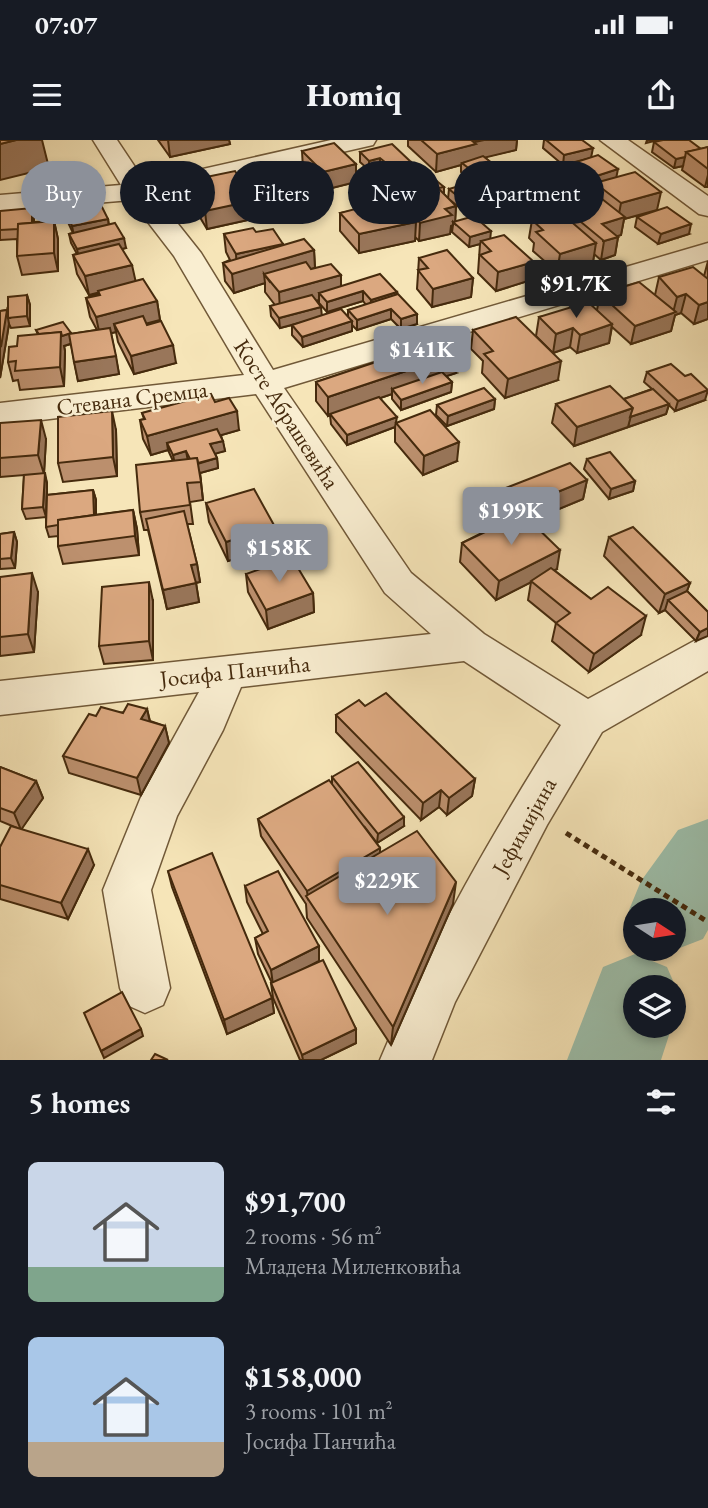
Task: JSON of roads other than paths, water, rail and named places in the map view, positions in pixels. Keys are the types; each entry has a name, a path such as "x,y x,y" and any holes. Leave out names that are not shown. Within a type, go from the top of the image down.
{"street":[{"name":"Косте Абрашевића","path":"105,140 120,163"},
{"path":"215,174 363,140"},
{"path":"612,140 708,208"},
{"path":"0,203 120,193"},
{"name":"Косте Абрашевића","path":"164,224 187,253 265,383 397,583 470,645 587,720"},
{"name":"Стевана Сремца","path":"0,414 265,383 708,251"},
{"name":"Јосифа Панчића","path":"0,698 470,645"},
{"name":"Јефимијина","path":"406,1060 436,988 531,811 587,720 708,652"},
{"path":"145,988 127,890 157,811 220,692 221,673"}],"waterway":[{"path":"680,898 708,857"},
{"path":"614,1060 623,1034"}]}
